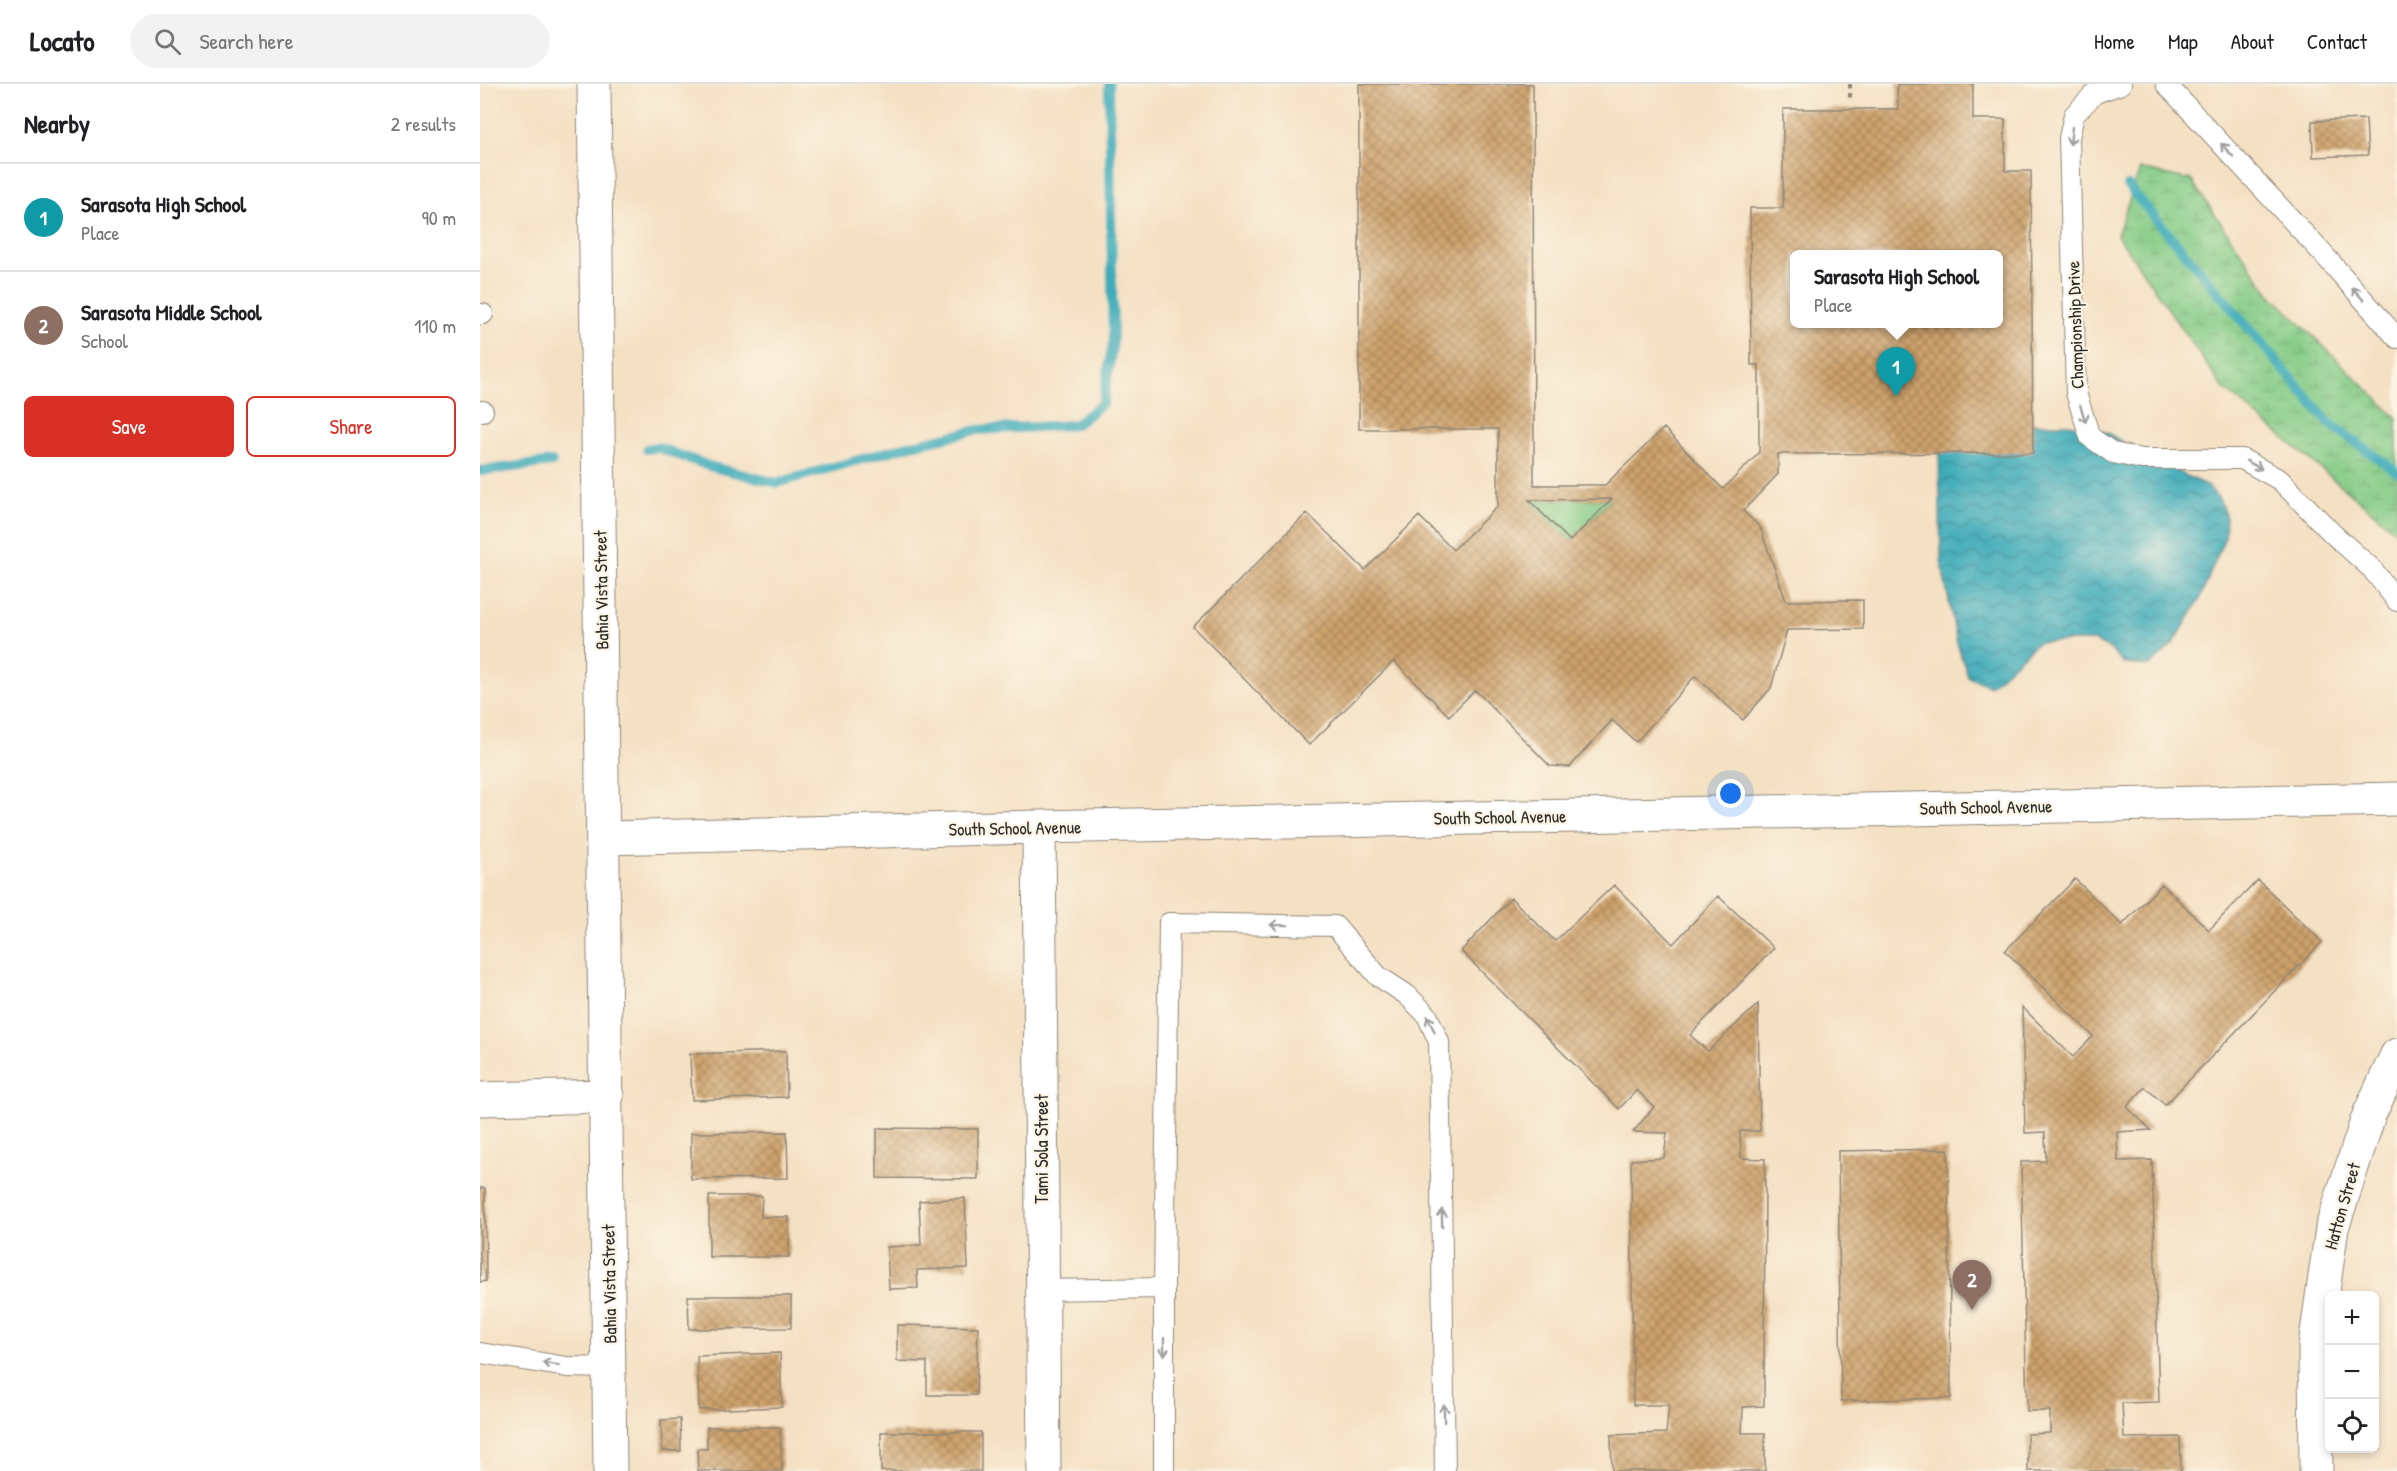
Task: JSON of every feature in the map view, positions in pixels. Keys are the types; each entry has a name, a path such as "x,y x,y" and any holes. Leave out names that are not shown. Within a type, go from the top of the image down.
{"street":[{"name":"Bahia Vista Street","path":"594,84 610,1471"},
{"name":"South School Avenue","path":"604,838 2397,799"},
{"name":"Tami Sola Street","path":"1039,827 1044,1471"},
{"name":"Hatton Street","path":"2316,1471 2315,1346 2332,1228 2369,1115 2397,1055"},
{"path":"480,1099 607,1096"}],"lane":[{"name":"Championship Drive","path":"2121,84 2095,93 2074,115 2069,138 2076,393 2090,437 2114,453 2142,459 2242,459 2280,480 2333,534 2372,569 2397,601"},
{"path":"2166,84 2325,256 2397,338"},
{"path":"1164,1471 1169,923 1335,926 1378,976 1407,995 1427,1015 1439,1042 1445,1471"},
{"path":"1042,1290 1164,1288"},
{"path":"480,1353 567,1366 609,1368"}],"path":[{"path":"1850,84 1850,98"}],"green space":[{"path":"2140,169 2191,180 2270,294 2397,418 2397,532 2222,387 2117,235"},
{"path":"1612,499 1570,541 1529,500"}],"water":[{"path":"2019,417 2036,424 2069,424 2108,433 2134,449 2209,487 2219,499 2226,517 2225,537 2200,599 2174,643 2150,666 2124,664 2110,649 2093,641 2038,642 1990,686 1968,677 1957,643 1941,561 1939,451"}],"building":[{"path":"1359,84 1533,84 1534,485 1605,485 1664,428 1723,489 1759,453 1759,365 1751,365 1750,208 1783,208 1783,109 1898,109 1897,84 1973,84 1973,119 2005,119 2005,171 2031,171 2033,453 1778,454 1778,474 1743,511 1760,527 1786,601 1863,600 1863,629 1787,630 1771,688 1743,720 1695,676 1636,742 1612,720 1570,767 1550,766 1475,690 1449,716 1394,661 1309,745 1193,627 1307,513 1365,570 1419,516 1453,550 1498,506 1498,429 1359,429","holes":["1612,499 1570,541 1529,500"]},
{"path":"2366,119 2368,155 2313,157 2312,121"},
{"path":"2075,879 2122,925 2162,884 2209,930 2258,880 2322,942 2165,1105 2145,1087 2127,1107 2151,1130 2117,1132 2118,1161 2152,1160 2159,1402 2122,1403 2124,1438 2180,1437 2181,1471 2028,1471 2027,1434 2050,1433 2050,1411 2027,1411 2021,1162 2046,1161 2045,1132 2025,1133 2022,1007 2073,1057 2093,1036 2005,951"},
{"path":"1614,885 1673,944 1718,896 1774,948 1690,1035 1708,1051 1758,1004 1760,1131 1740,1131 1741,1158 1765,1159 1764,1406 1743,1407 1742,1433 1765,1433 1765,1471 1612,1471 1611,1435 1666,1433 1669,1405 1633,1405 1631,1160 1664,1158 1667,1133 1633,1132 1654,1107 1637,1090 1619,1109 1461,951 1511,898 1555,941"},
{"path":"786,1051 787,1097 692,1100 690,1054"},
{"path":"877,1128 978,1129 978,1179 877,1178"},
{"path":"787,1132 788,1178 691,1179 691,1133"},
{"path":"1948,1149 1951,1398 1841,1401 1838,1151"},
{"path":"480,1188 485,1188 486,1281 480,1282"},
{"path":"709,1196 762,1196 761,1217 789,1217 789,1257 709,1257"},
{"path":"965,1198 968,1268 917,1270 918,1288 889,1289 887,1247 921,1245 919,1201"},
{"path":"688,1296 791,1296 791,1328 689,1329"},
{"path":"897,1325 978,1327 976,1395 927,1395 927,1362 897,1361"},
{"path":"780,1353 782,1407 699,1410 697,1356"},
{"path":"680,1419 681,1451 662,1451 661,1420"},
{"path":"707,1427 780,1427 782,1471 698,1471 697,1449 707,1449"},
{"path":"881,1432 981,1432 981,1471 881,1471"}],"waterway":[{"path":"647,449 657,447 709,466 777,483 908,446 977,430 1075,425 1103,403 1113,342 1109,84"},
{"path":"2128,186 2329,423 2397,472"},
{"path":"480,471 552,462"}],"place":[{"name":"Sarasota High School","path":"1896,397"},
{"name":"Sarasota Middle School","path":"1972,1310"}]}
